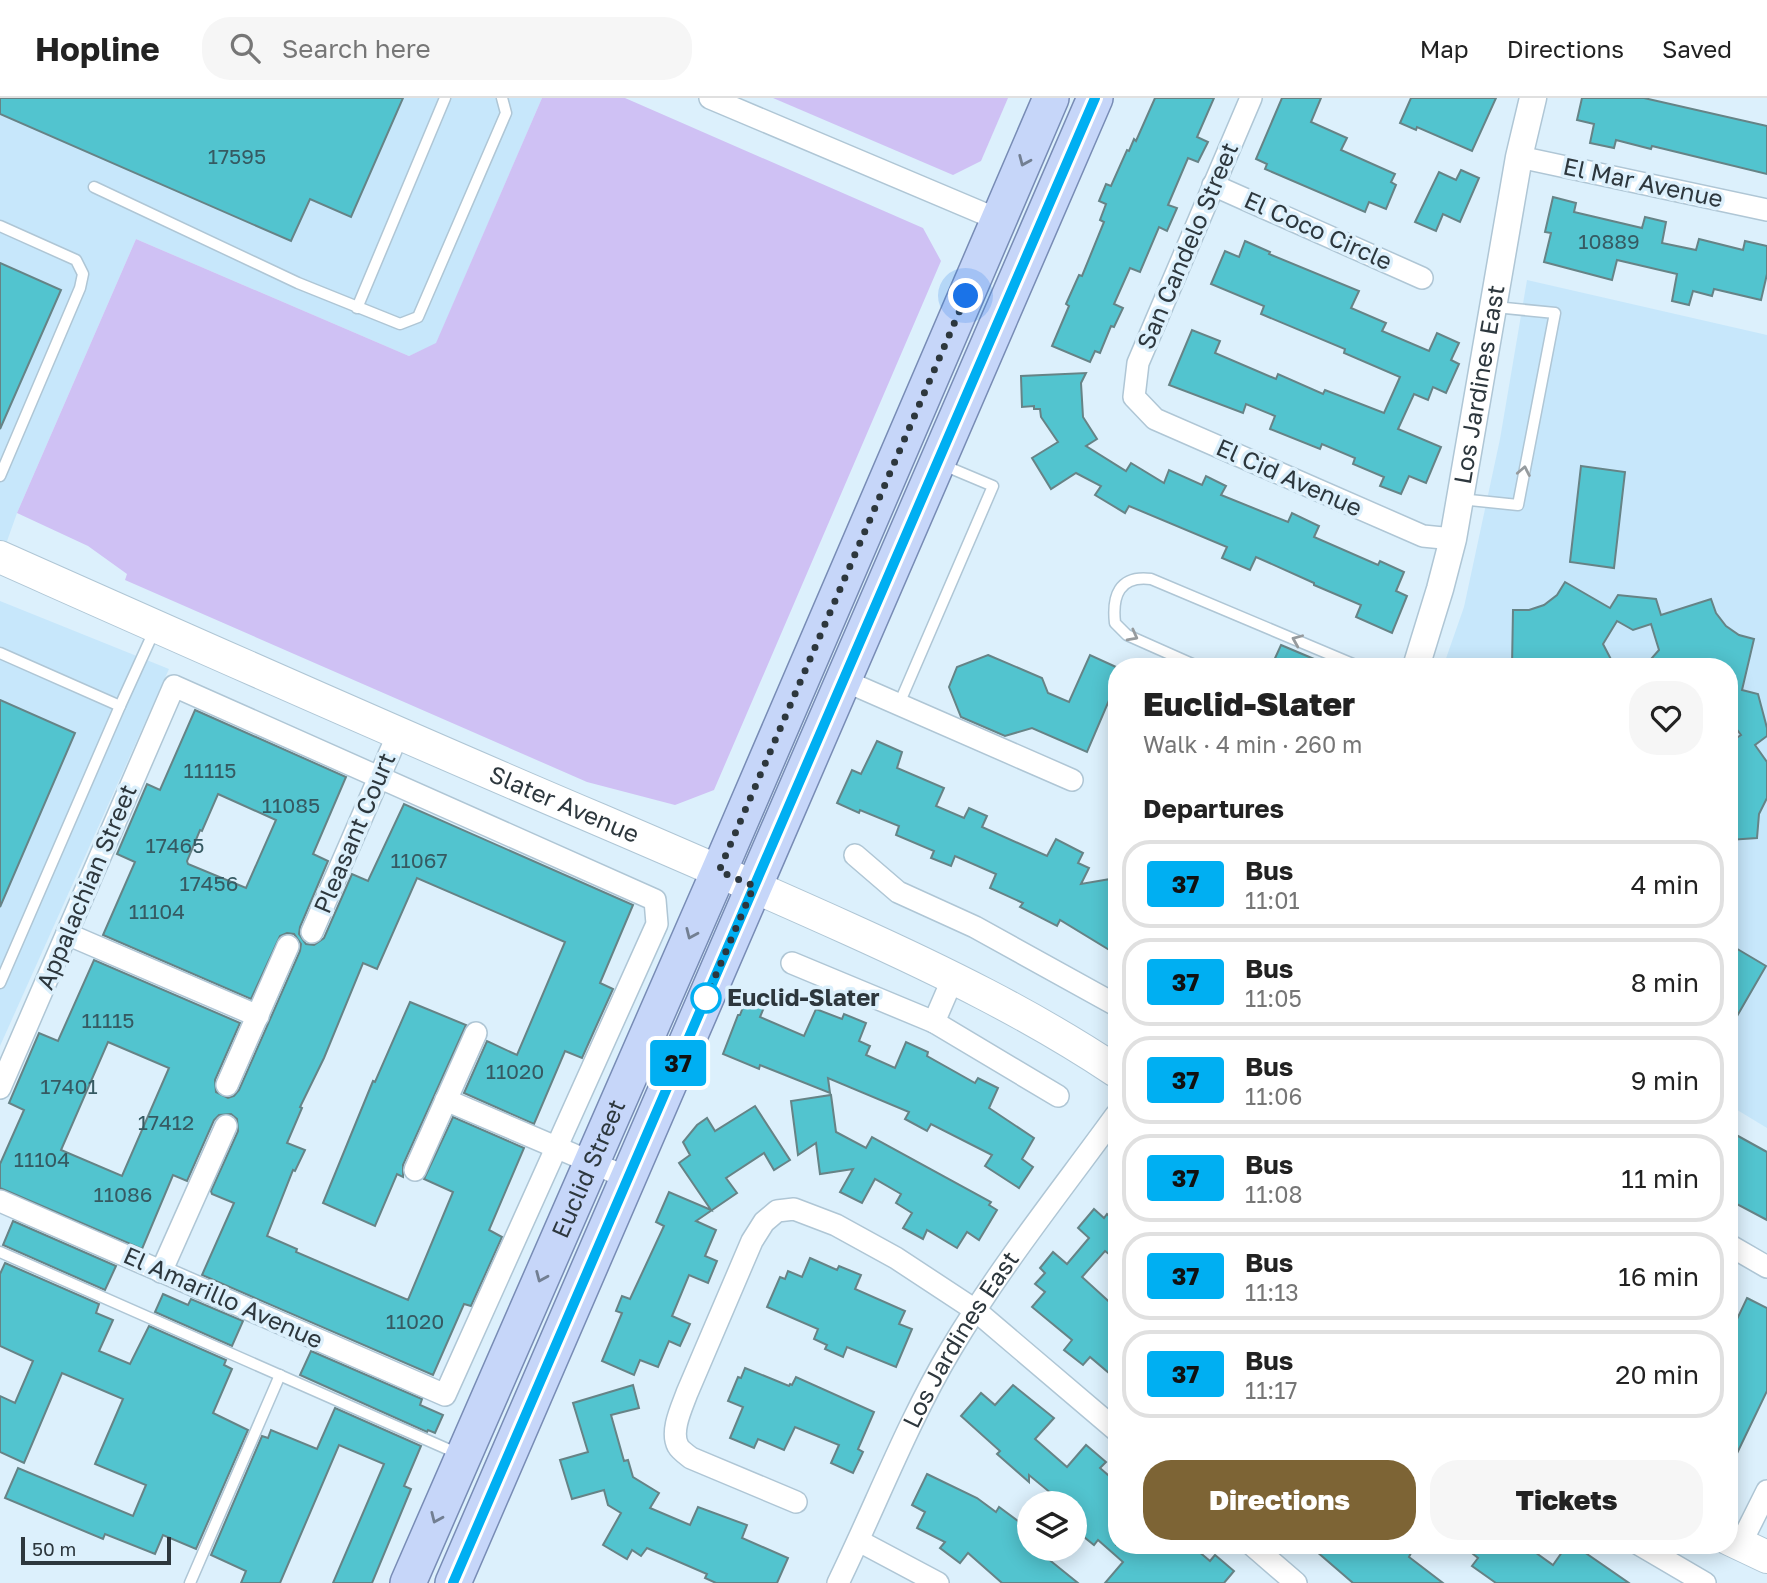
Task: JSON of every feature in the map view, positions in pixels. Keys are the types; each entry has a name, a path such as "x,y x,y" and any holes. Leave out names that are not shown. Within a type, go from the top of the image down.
{"main road":[{"name":"Euclid Street","path":"453,1583 482,1464 591,1162 1051,98"},
{"name":"Euclid Street","path":"408,1583 482,1464 628,1178 1095,98"},
{"path":"901,447 937,462"},
{"name":"Slater Avenue","path":"0,557 398,734 754,886 953,978 1071,1041 1108,1066"}],"street":[{"path":"710,98 999,220"},
{"name":"San Candelo Street","path":"1134,397 1138,363 1251,98"},
{"name":"Los Jardines East","path":"1421,658 1453,539 1519,157 1533,98"},
{"name":"El Mar Avenue","path":"1519,157 1767,210"},
{"name":"El Coco Circle","path":"1213,184 1422,278"},
{"name":"El Cid Avenue","path":"1134,397 1155,419 1423,536 1453,539"},
{"path":"843,680 1072,780"},
{"name":"Appalachian Street","path":"0,1088 174,687 380,776"},
{"name":"Pleasant Court","path":"312,932 398,734"},
{"path":"380,776 655,900 657,924 557,1147"},
{"path":"855,855 898,892 975,927 1108,1001"},
{"path":"66,934 258,1016"},
{"path":"226,1085 288,946"},
{"path":"792,963 934,1022 1058,1096"},
{"path":"934,1022 953,978"},
{"path":"415,1170 476,1033"},
{"path":"446,1100 628,1178"},
{"path":"161,1272 226,1126"},
{"name":"Los Jardines East","path":"838,1583 914,1417 950,1350 975,1310 1108,1126"},
{"name":"El Amarillo Avenue","path":"0,1201 445,1395 557,1147"},
{"path":"796,1502 691,1458 678,1447 675,1436 687,1394 752,1241 764,1222 778,1211 794,1209 836,1225 896,1258 975,1310 1108,1423"},
{"path":"1738,1250 1767,1267"},
{"path":"1745,1547 1767,1491"},
{"path":"859,1541 938,1583"},
{"path":"1262,1554 1296,1583"},
{"path":"1655,1554 1705,1583"}],"lane":[{"path":"357,308 445,98"},
{"path":"94,187 298,283 400,324 418,317 506,113 502,98"},
{"path":"0,226 76,260 83,274 75,300 0,476"},
{"path":"1460,499 1518,505 1555,313 1495,307"},
{"path":"899,704 993,486 937,462"},
{"path":"1179,658 1127,635 1115,624 1113,605 1119,591 1128,582 1140,577 1151,579 1339,658"},
{"path":"0,983 156,626"},
{"path":"0,653 120,706"},
{"path":"0,1252 482,1464"},
{"path":"190,1583 280,1375"}],"shaded area":[{"path":"0,98 542,98 436,344 409,356 136,239 17,513 0,561"},
{"path":"542,98 625,98 923,228 941,261 714,790 675,805 587,782 125,580 127,574 88,546 17,513 136,239 409,356 436,343"},
{"path":"773,98 1008,98 981,161 953,175"},
{"path":"1527,280 1767,335 1767,1128 1738,1110 1738,658 1446,658 1464,607 1500,439"},
{"path":"0,601 169,669 0,1046"}],"building":[{"path":"0,98 403,98 351,217 310,199 291,241 0,114"},
{"path":"1155,98 1214,98 1197,137 1208,142 1198,162 1188,158 1168,205 1177,208 1167,231 1159,227 1140,272 1130,268 1114,304 1123,308 1114,327 1111,326 1100,353 1095,351 1090,362 1052,346 1069,306 1066,304 1079,275 1082,276 1104,222 1100,220 1106,204 1099,201 1106,184 1111,186 1127,150 1129,151 1134,139 1136,141"},
{"path":"1282,98 1321,98 1311,122 1347,138 1341,150 1395,174 1391,182 1396,185 1386,209 1369,202 1365,212 1265,169 1267,164 1256,159"},
{"path":"1411,98 1496,98 1472,151 1417,127 1416,130 1400,123"},
{"path":"1582,98 1644,98 1767,126 1767,174 1652,146 1651,149 1616,140 1614,148 1590,143 1594,124 1577,120"},
{"path":"1461,170 1479,178 1460,222 1443,214 1436,231 1415,222 1439,172 1456,180"},
{"path":"1553,197 1576,203 1574,212 1642,228 1645,217 1666,222 1662,243 1696,250 1699,239 1743,250 1745,241 1767,246 1767,274 1761,300 1714,289 1712,296 1693,291 1689,305 1672,301 1677,274 1617,260 1612,280 1544,262 1551,233 1545,232"},
{"path":"1245,241 1270,252 1269,254 1359,291 1351,308 1386,323 1382,331 1429,351 1437,333 1459,343 1451,360 1459,364 1446,393 1433,387 1428,400 1414,394 1398,429 1441,447 1426,483 1409,476 1401,494 1380,486 1384,477 1353,464 1355,458 1322,444 1320,449 1270,429 1275,416 1246,404 1243,413 1169,385 1192,330 1220,341 1215,353 1276,379 1278,374 1323,394 1325,390 1384,413 1400,377 1344,353 1345,349 1261,314 1264,306 1211,284 1225,251 1239,257"},
{"path":"0,263 61,290 0,429"},
{"path":"1086,373 1081,383 1083,417 1097,439 1086,446 1126,471 1131,463 1164,483 1169,470 1202,485 1206,476 1226,486 1221,495 1288,522 1292,513 1319,526 1314,537 1378,565 1380,561 1404,572 1396,591 1407,596 1392,633 1356,617 1361,605 1314,583 1256,557 1250,570 1222,558 1227,547 1129,506 1125,513 1095,495 1101,486 1076,473 1051,489 1032,458 1058,442 1041,417 1040,409 1034,409 1034,406 1022,407 1021,376"},
{"path":"1581,466 1625,472 1614,568 1570,562"},
{"path":"1565,582 1610,608 1618,595 1656,599 1661,615 1711,599 1716,613 1726,626 1739,635 1754,639 1742,690 1758,694 1767,728 1767,736 1755,745 1767,762 1767,798 1759,814 1757,838 1738,839 1738,737 1741,735 1738,731 1738,658 1652,658 1659,650 1651,624 1633,630 1617,621 1603,644 1610,658 1512,658 1513,610 1529,610 1544,605 1557,595"},
{"path":"1281,645 1312,658 1275,658"},
{"path":"988,655 1042,678 1048,693 1069,702 1090,655 1108,663 1108,703 1087,752 1032,728 1005,736 961,717 949,687 957,667"},
{"path":"0,700 75,733 0,907"},
{"path":"195,710 346,777 313,854 328,861 300,927 299,934 306,944 314,945 324,938 352,874 368,881 404,804 633,905 600,983 613,989 582,1058 565,1051 534,1124 464,1093 487,1041 517,1055 565,942 417,878 377,969 363,963 324,1058 300,1107 302,1108 287,1143 305,1150 295,1171 293,1170 267,1236 297,1249 296,1252 408,1300 453,1192 424,1179 453,1117 524,1148 489,1230 502,1237 471,1306 464,1304 433,1375 202,1275 234,1203 212,1194 211,1191 238,1131 237,1119 231,1114 219,1115 214,1120 187,1181 173,1175 142,1249 0,1188 0,1164 24,1110 9,1103 39,1033 58,1041 94,960 240,1023 215,1080 216,1092 228,1098 239,1090 300,951 301,944 294,934 280,936 251,999 103,935 135,862 117,854 147,784 160,790","holes":["218,794 276,820 246,888 188,864 187,861","108,1042 169,1068 122,1176 61,1150"]},
{"path":"877,741 902,752 897,768 944,788 936,806 964,818 969,808 987,816 982,827 1047,856 1056,839 1083,853 1078,863 1089,868 1081,884 1108,879 1108,949 1060,920 1057,926 1020,907 1023,903 990,888 996,874 955,856 951,866 931,858 934,851 896,835 899,826 837,803 852,770 861,774"},
{"path":"1738,949 1766,966 1738,1014"},
{"path":"747,997 765,1005 760,1017 804,1036 816,1009 842,1019 844,1014 866,1023 859,1041 870,1046 866,1055 895,1068 906,1042 928,1052 927,1056 975,1083 978,1078 998,1088 989,1108 1034,1138 1022,1159 1033,1167 1019,1188 985,1166 992,1155 931,1124 927,1131 905,1119 909,1112 828,1078 830,1093 760,1065 759,1069 723,1054"},
{"path":"410,1002 466,1025 403,1165 403,1177 397,1174 375,1226 323,1203 373,1081 375,1082"},
{"path":"831,1095 836,1132 866,1148 872,1137 991,1202 989,1205 997,1210 979,1240 967,1232 957,1248 927,1230 923,1239 903,1228 912,1213 896,1203 901,1194 875,1179 862,1203 840,1192 853,1169 820,1174 816,1143 798,1155 791,1101"},
{"path":"755,1106 790,1160 774,1170 764,1153 726,1178 737,1193 696,1221 716,1230 705,1256 717,1261 708,1283 689,1275 672,1316 690,1324 680,1346 669,1341 658,1367 640,1360 634,1375 602,1361 622,1313 616,1311 622,1296 630,1299 664,1226 656,1222 669,1192 711,1210 679,1163 690,1155 683,1142 697,1125 707,1118 715,1131"},
{"path":"1738,1136 1767,1152 1767,1220 1738,1205"},
{"path":"1094,1209 1104,1218 1108,1215 1108,1253 1105,1251 1082,1277 1108,1301 1108,1372 1090,1357 1083,1365 1064,1350 1072,1340 1032,1307 1045,1292 1035,1284 1045,1273 1040,1268 1053,1252 1067,1264 1089,1238 1078,1228"},
{"path":"13,1221 116,1266 105,1290 3,1245"},
{"path":"810,1258 837,1270 839,1266 861,1275 855,1289 905,1311 899,1324 912,1329 896,1367 847,1347 843,1357 825,1349 827,1345 814,1339 818,1329 767,1307 780,1277 785,1279 788,1271 802,1277"},
{"path":"5,1263 99,1304 96,1313 113,1320 99,1351 130,1364 149,1326 226,1360 224,1365 232,1369 213,1413 248,1430 196,1549 163,1535 155,1554 105,1534 103,1539 5,1498 18,1468 133,1516 146,1485 95,1464 123,1399 62,1373 24,1463 0,1452 0,1396 15,1403 33,1361 0,1346 0,1274"},
{"path":"163,1294 188,1305 191,1299 243,1321 232,1346 155,1312"},
{"path":"1747,1298 1767,1308 1767,1391 1738,1451 1738,1317"},
{"path":"311,1351 422,1399 420,1405 443,1415 435,1433 428,1430 427,1432 300,1375"},
{"path":"745,1368 789,1386 796,1377 874,1412 858,1449 863,1452 853,1473 831,1463 839,1445 795,1427 784,1450 758,1439 754,1448 730,1438 743,1407 728,1401 738,1377 741,1378"},
{"path":"633,1385 639,1408 611,1415 624,1461 628,1460 633,1477 659,1493 650,1508 690,1525 698,1507 747,1525 742,1538 788,1558 777,1583 716,1583 705,1578 707,1574 647,1548 641,1556 632,1550 627,1559 603,1545 621,1513 608,1505 604,1490 572,1499 560,1460 588,1452 573,1403"},
{"path":"1013,1385 1054,1418 1035,1439 1067,1467 1086,1445 1106,1462 1100,1468 1108,1475 1108,1549 1098,1540 1094,1545 1087,1539 1087,1491 1048,1491 1029,1475 1029,1482 997,1454 1000,1451 961,1416 981,1393 995,1405"},
{"path":"335,1408 421,1446 404,1486 411,1489 372,1583 333,1583 384,1464 339,1445 280,1583 241,1583 246,1571 211,1555 262,1436 268,1438 271,1430 317,1449"},
{"path":"927,1474 977,1498 996,1512 999,1507 1017,1520 1017,1561 1051,1561 1078,1583 1002,1583 968,1553 960,1563 940,1548 945,1542 917,1528 925,1512 912,1505"},
{"path":"1114,1554 1202,1554 1210,1561 1215,1555 1234,1571 1224,1583 1105,1583 1123,1562"},
{"path":"1319,1554 1410,1554 1409,1557 1443,1583 1353,1583"},
{"path":"1473,1554 1538,1554 1553,1565 1561,1554 1587,1554 1629,1583 1496,1583 1472,1566 1478,1558"}],"bus line":[{"name":"37","path":"453,1583 1095,98"}],"place":[{"name":"Euclid-Slater","path":"706,998"}],"route":[{"path":"706,998 754,886 719,871 966,296"}]}
